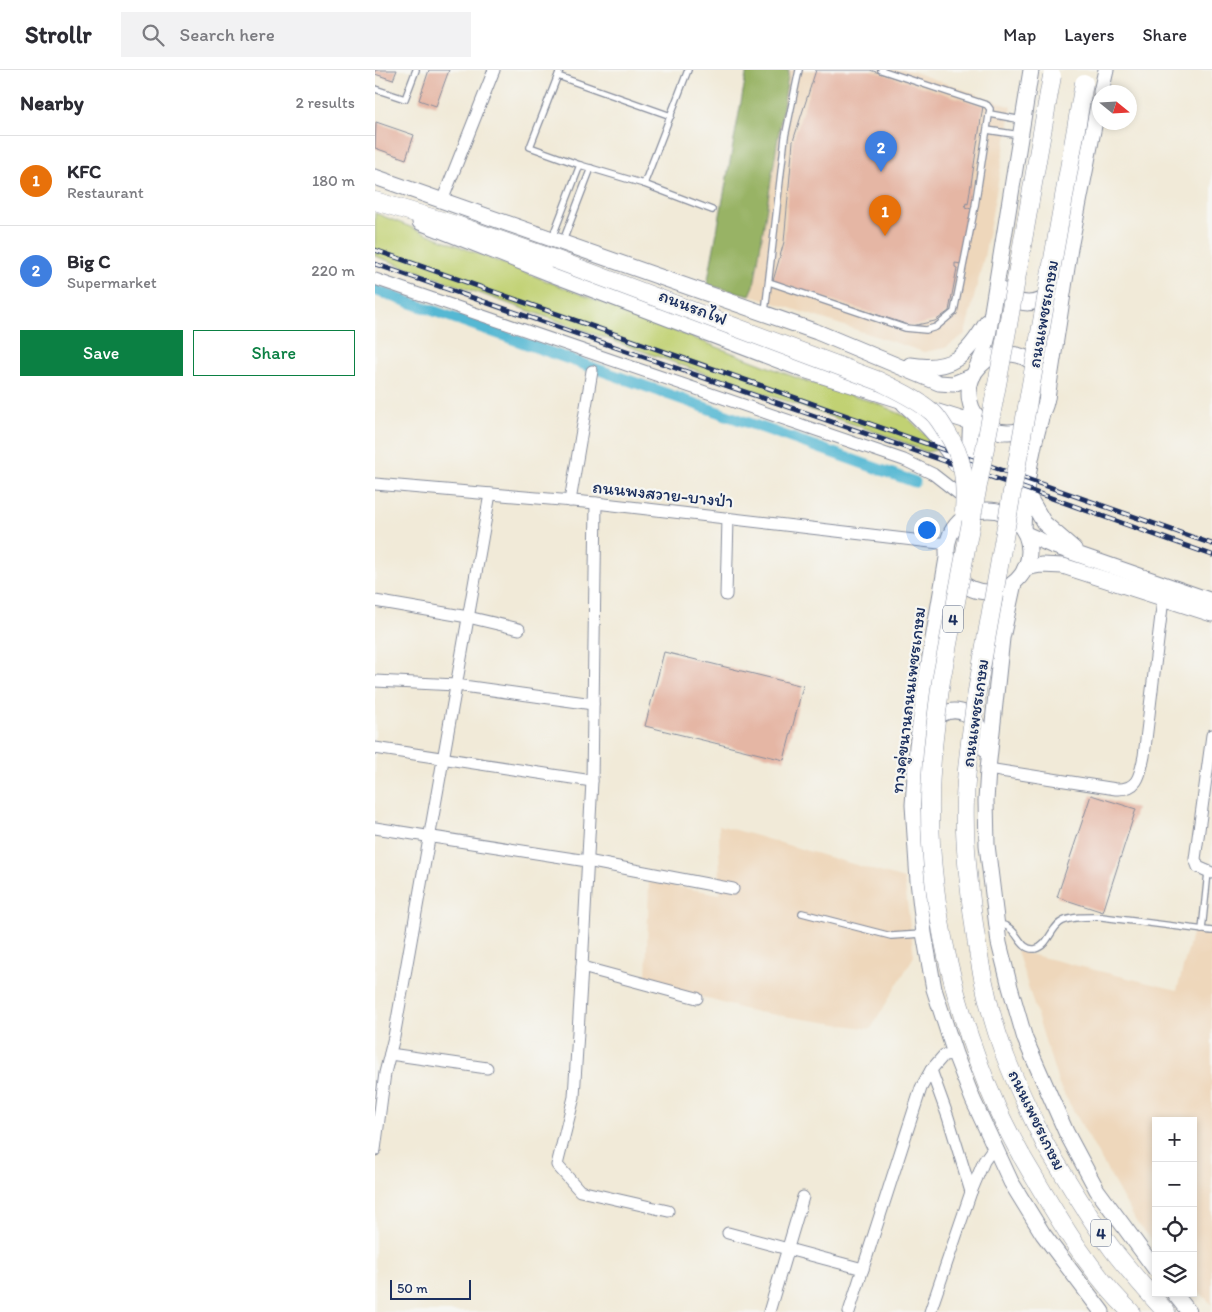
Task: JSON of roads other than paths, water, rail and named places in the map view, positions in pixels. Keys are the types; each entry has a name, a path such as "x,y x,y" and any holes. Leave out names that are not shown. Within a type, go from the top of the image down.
{"highway":[{"name":"ถนนเพชรเกษม","path":"1053,73 1005,342 941,681 934,732 930,802 933,876 954,983 975,1052 997,1109 1021,1155 1058,1217 1093,1268 1128,1309"},
{"name":"ถนนเพชรเกษม","path":"1085,77 977,691 969,749 965,801 967,859 973,926 987,996 1003,1051 1024,1102 1077,1197 1112,1249 1166,1312"},
{"path":"375,202 459,226 556,247 879,381 921,404 933,413 956,447 962,464 965,492 963,526 941,681"}],"main road":[{"path":"974,373 986,360 997,355 1011,354 1023,356 1034,363 1042,373 1047,385 1045,404 1036,421 1026,428 1014,432 1002,432 989,428 979,421 972,410 969,398 969,387 974,373 984,352 1031,70"},
{"path":"1102,85 1105,70"},
{"name":"ถนนเพชรเกษม","path":"1024,531 1026,492 1035,438 1045,404 1070,248 1093,130"},
{"name":"ถนนรถไฟ","path":"375,177 442,201 556,247 817,332 946,384 953,384 974,373"},
{"name":"ถนนรถไฟ","path":"375,202 549,273 804,370 1002,432"},
{"path":"1002,243 1002,282 1005,292 1013,299 1029,303 1045,300 1054,294 1061,284 1070,248"},
{"path":"886,361 929,367 938,367 950,363 958,359 978,338 991,314"},
{"path":"804,370 821,367 828,357 829,351 826,340 817,332"},
{"name":"4","path":"949,544 969,459 971,423 969,398"},
{"path":"899,400 918,417 949,452 956,465 961,490"},
{"path":"1026,492 1044,523 1079,554"},
{"path":"1024,531 1029,551 1025,568 1014,583 1002,590 988,592 974,590 961,582 952,572 949,544 959,522 969,514 981,510 993,510 1005,513 1015,520 1024,531 1051,545 1212,601"},
{"name":"ทางคู่ขนานถนนเพชรเกษม","path":"949,544 926,680 917,746 913,805 924,933 934,989 955,1054 994,1147 1011,1182 1043,1234 1101,1312"},
{"path":"1025,568 1041,565 1063,566 1212,614"},
{"name":"4","path":"1014,583 1002,638 986,801 987,845 997,924 1010,987 1025,1039 1049,1097 1097,1190 1152,1265"},
{"path":"913,805 925,731 930,722 938,715 948,712 967,714 975,720 984,736 986,801"},
{"path":"1177,1297 1189,1312"}],"street":[{"path":"442,201 494,70"},
{"path":"375,279 904,460 961,490"},
{"path":"570,501 593,370"},
{"name":"ถนนพงสวาย-บางป่า","path":"375,484 570,501 949,544"},
{"path":"375,1150 380,1070 390,1054 490,494"},
{"path":"596,504 592,781 582,967 574,1097 557,1166 580,1191 668,1211"},
{"path":"725,595 728,519"},
{"path":"988,769 1116,789 1126,790 1134,785 1144,756 1163,599"},
{"path":"375,601 519,629"},
{"path":"375,681 456,685 593,704"},
{"path":"1210,872 1198,867 1195,859 1212,735"},
{"path":"375,748 592,781"},
{"path":"375,828 587,861 733,889"},
{"path":"582,967 697,998"},
{"path":"390,1054 487,1068"},
{"path":"849,1312 921,1088 931,1070 945,1055 955,1054"},
{"path":"931,1070 948,1117 971,1192"},
{"path":"930,1312 971,1192 984,1161 994,1147"},
{"path":"769,1312 803,1197"},
{"path":"728,1233 863,1268"}],"lane":[{"path":"375,90 405,99 416,70"},
{"path":"644,184 688,70"},
{"path":"765,314 785,137 799,70"},
{"path":"769,282 905,328 926,330 943,323 954,312 957,305 975,206 990,114 989,106 881,70"},
{"path":"671,116 559,73 529,147 580,165 644,184 712,210"},
{"path":"990,114 1023,120"},
{"path":"987,130 1020,135"},
{"path":"556,247 580,165"},
{"path":"556,247 591,168"},
{"path":"1202,930 1210,872"},
{"path":"802,913 891,936 924,933"},
{"path":"997,924 1010,927 1026,947 1034,949 1048,939 1056,926 1062,921 1090,917 1212,931"}],"waterway":[{"path":"375,290 915,482"}],"railway":[{"path":"375,250 1212,544"},
{"path":"375,264 1212,555"}],"place":[{"name":"Big C","path":"881,172"},
{"name":"KFC","path":"885,236"}]}
